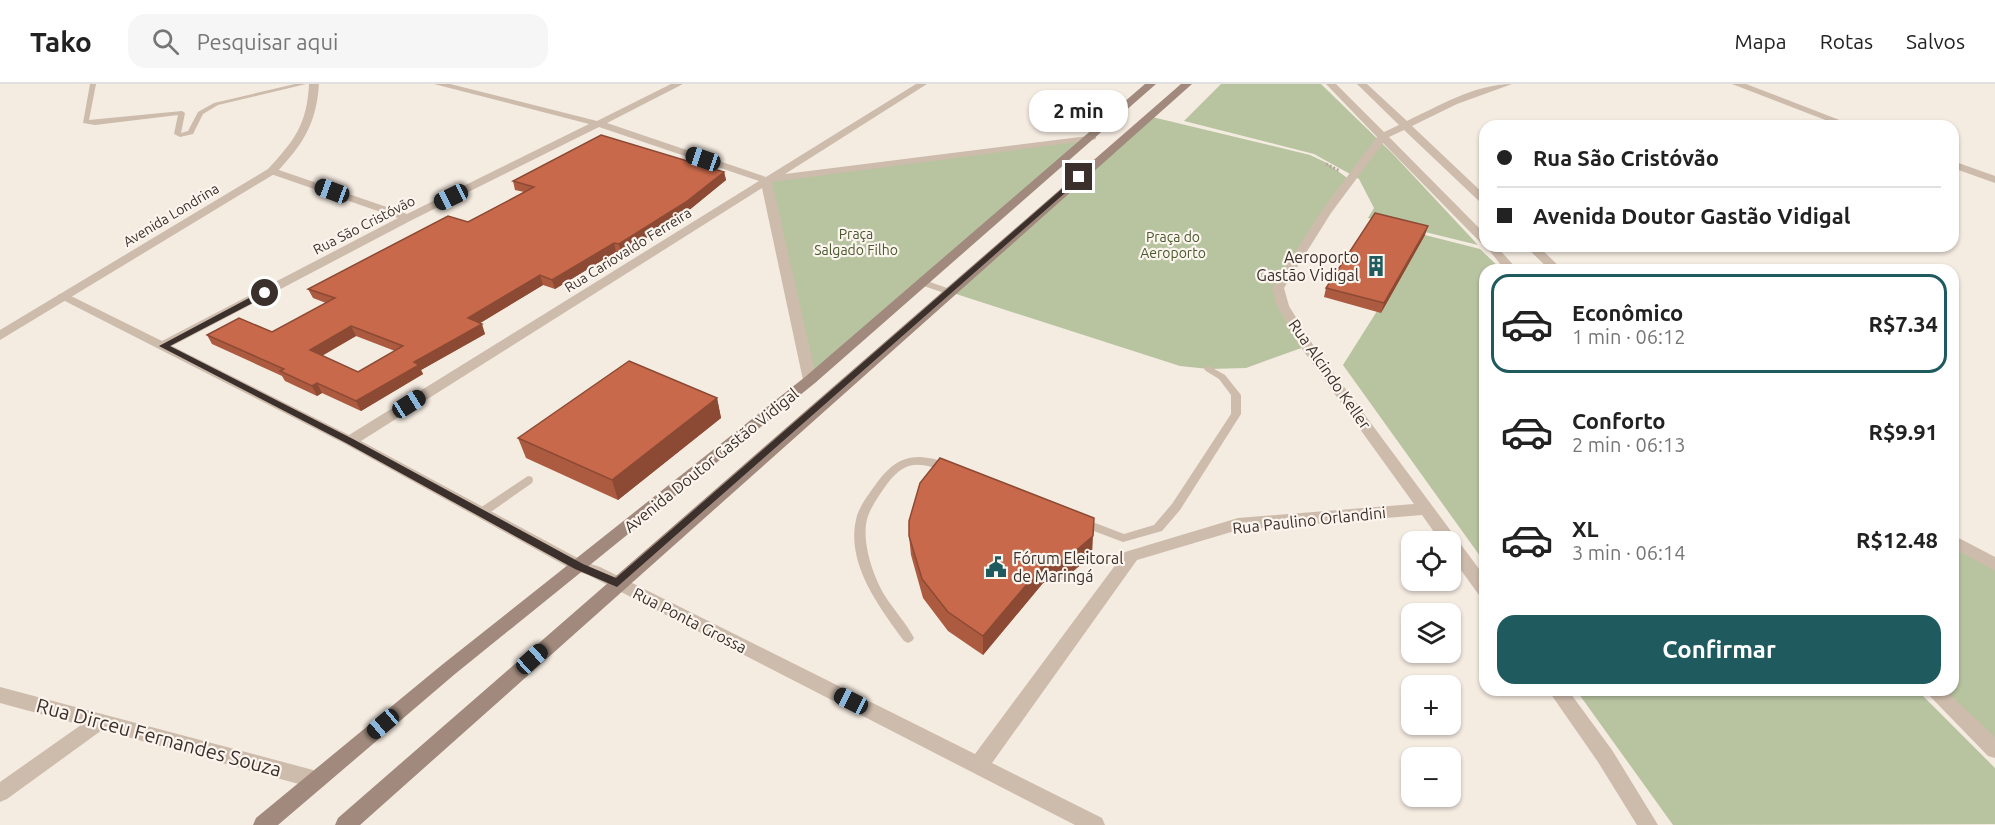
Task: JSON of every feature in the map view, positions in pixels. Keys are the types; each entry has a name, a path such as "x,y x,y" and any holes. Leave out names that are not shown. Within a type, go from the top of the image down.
{"main road":[{"name":"Avenida Doutor Gastão Vidigal","path":"263,825 448,669 579,567 810,380 1151,84"},
{"name":"Avenida Doutor Gastão Vidigal","path":"345,825 617,583 1187,84"}],"street":[{"name":"Avenida Londrina","path":"0,336 272,171 295,147 311,120 314,84"},
{"path":"439,84 599,124 766,180 1092,137"},
{"name":"Rua São Cristóvão","path":"163,346 408,218 678,84"},
{"name":"Rua Cariovaldo Ferreira","path":"350,441 922,84"},
{"path":"1331,84 1479,235"},
{"path":"1362,84 1479,195"},
{"name":"Rua Alcindo Keller","path":"1442,531 1306,346 1283,306 1278,288 1326,212 1383,136 1454,102 1507,84"},
{"path":"1737,84 1834,120"},
{"path":"1959,166 1995,180"},
{"path":"272,171 408,218"},
{"path":"766,180 810,380"},
{"path":"1496,252 1506,264"},
{"path":"1538,252 1550,264"},
{"name":"Rua Ponta Grossa","path":"63,297 350,441 579,567 617,583 1095,825"},
{"name":"Rua Paulino Orlandini","path":"978,766 1131,556 1238,524 1426,509"},
{"path":"1959,544 1995,565"},
{"name":"Rua Alcindo Keller","path":"1461,557 1479,582"},
{"name":"Rua Dirceu Fernandes Souza","path":"0,695 317,780"},
{"path":"1561,696 1605,756 1648,825"},
{"path":"1939,696 1995,750"},
{"path":"0,793 99,722"}],"lane":[{"path":"93,84 85,122 95,123 182,113 177,134 180,135 191,133 200,113 216,104 303,84"},
{"path":"921,282 950,292"},
{"path":"1068,516 1123,538 1158,528 1176,507 1236,414 1236,395 1222,377 1209,369"},
{"path":"908,638 874,591 862,554 862,518 889,473 902,463 935,462 957,471"},
{"path":"481,513 528,480"}],"green space":[{"path":"1221,84 1321,84 1393,154 1478,245 1368,218 1374,208 1359,179 1314,154 1184,121"},
{"name":"Praça do Aeroporto","path":"1148,116 1310,155 1327,163 1350,180 1278,287 1307,346 1246,368 1209,369 1180,366 950,292"},
{"name":"Praça Salgado Filho","path":"1092,137 810,380 766,180"},
{"path":"1425,235 1479,249 1479,252 1483,252 1496,264 1479,264 1479,555 1343,365"},
{"path":"1959,548 1995,569 1995,741 1948,696 1959,696"},
{"path":"1580,696 1923,696 1995,768 1995,824 1673,825"}],"building":[{"path":"601,135 724,172 686,202 619,244 614,243 552,280 540,275 468,318 482,324 414,362 419,365 356,401 317,383 312,386 280,371 284,369 207,335 239,318 272,332 335,298 308,289 448,216 468,222 534,187 513,181","holes":["351,326 403,346 358,372 310,350"]},
{"name":"Aeroporto Gastão Vidigal","path":"1375,213 1428,226 1384,303 1326,288"},
{"path":"629,361 717,398 612,480 518,438"},
{"name":"Fórum Eleitoral de Maringá","path":"940,458 1094,518 1093,536 1065,560 1044,564 983,636 948,612 922,579 909,536 909,521 920,483"}],"place":[{"name":"Aeroporto Gastão Vidigal","path":"1376,266"},
{"name":"Fórum Eleitoral de Maringá","path":"996,567"}],"route":[{"path":"265,293 163,346 350,441 579,567 594,571 617,583 1079,177"}]}
